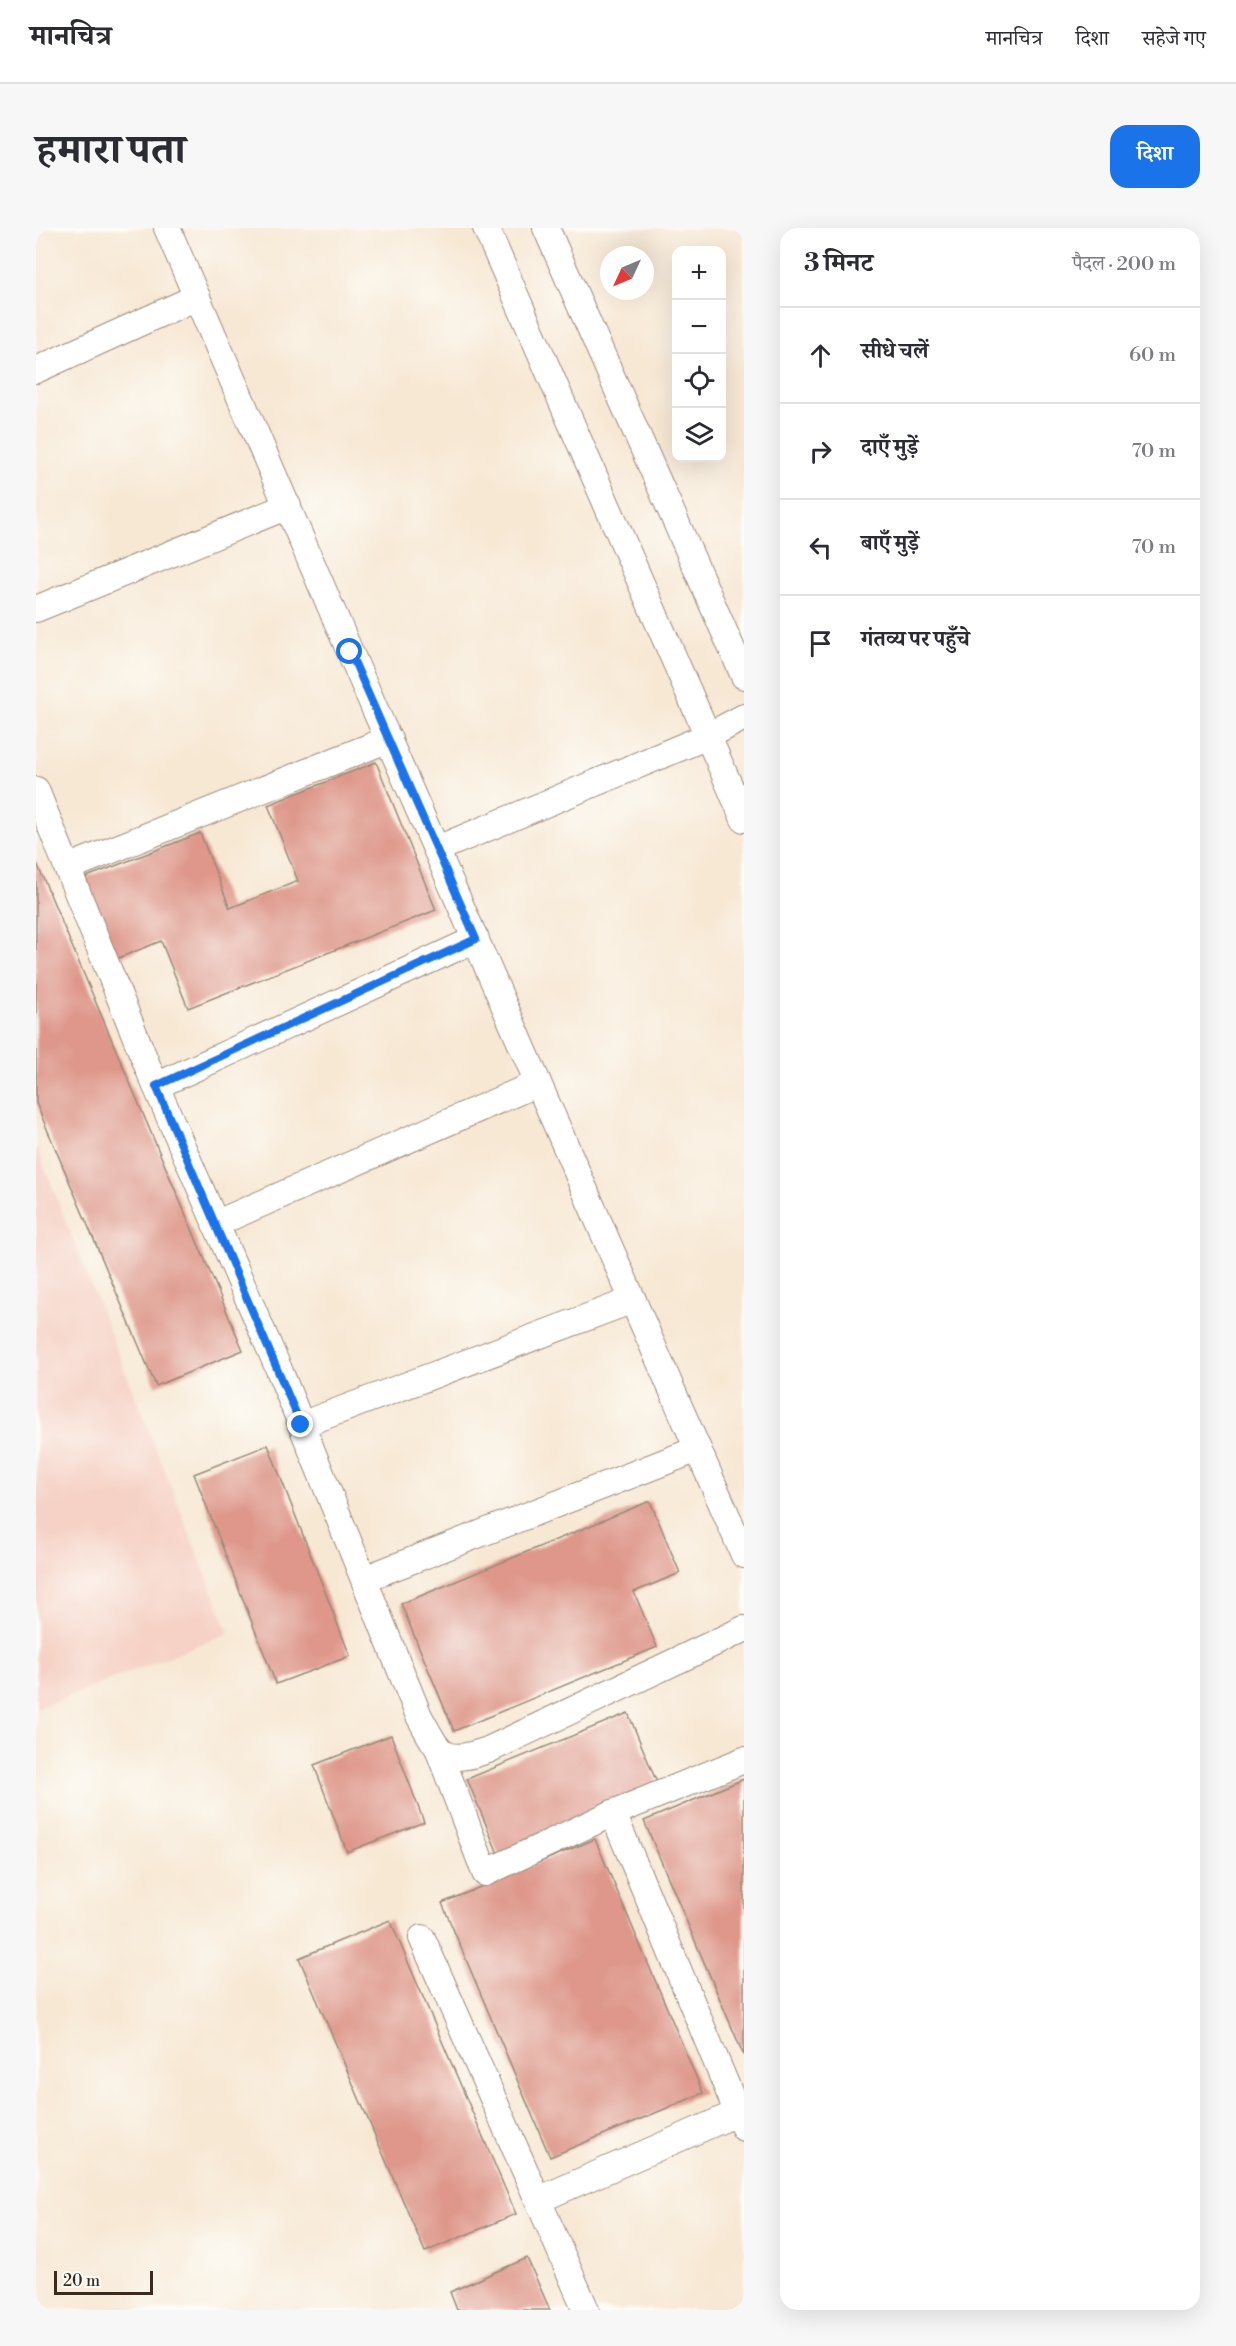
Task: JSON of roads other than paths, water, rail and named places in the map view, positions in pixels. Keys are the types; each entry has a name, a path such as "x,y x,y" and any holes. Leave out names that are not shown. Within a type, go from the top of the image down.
{"street":[{"path":"167,228 744,1555"},
{"path":"486,228 744,819"},
{"path":"546,228 744,676"},
{"path":"36,370 197,297"},
{"path":"36,609 288,506"},
{"path":"436,849 708,736 744,717"},
{"path":"67,868 389,739"},
{"path":"36,790 156,1086 301,1425 419,1716 439,1751 485,1873 613,1813 744,1760"},
{"path":"156,1086 476,939"},
{"path":"215,1224 538,1083"},
{"path":"301,1425 633,1300"},
{"path":"364,1580 698,1449"},
{"path":"439,1751 453,1758 460,1758 488,1750 744,1629"},
{"path":"538,2200 742,2117 613,1813"},
{"path":"422,1938 586,2310"}]}
